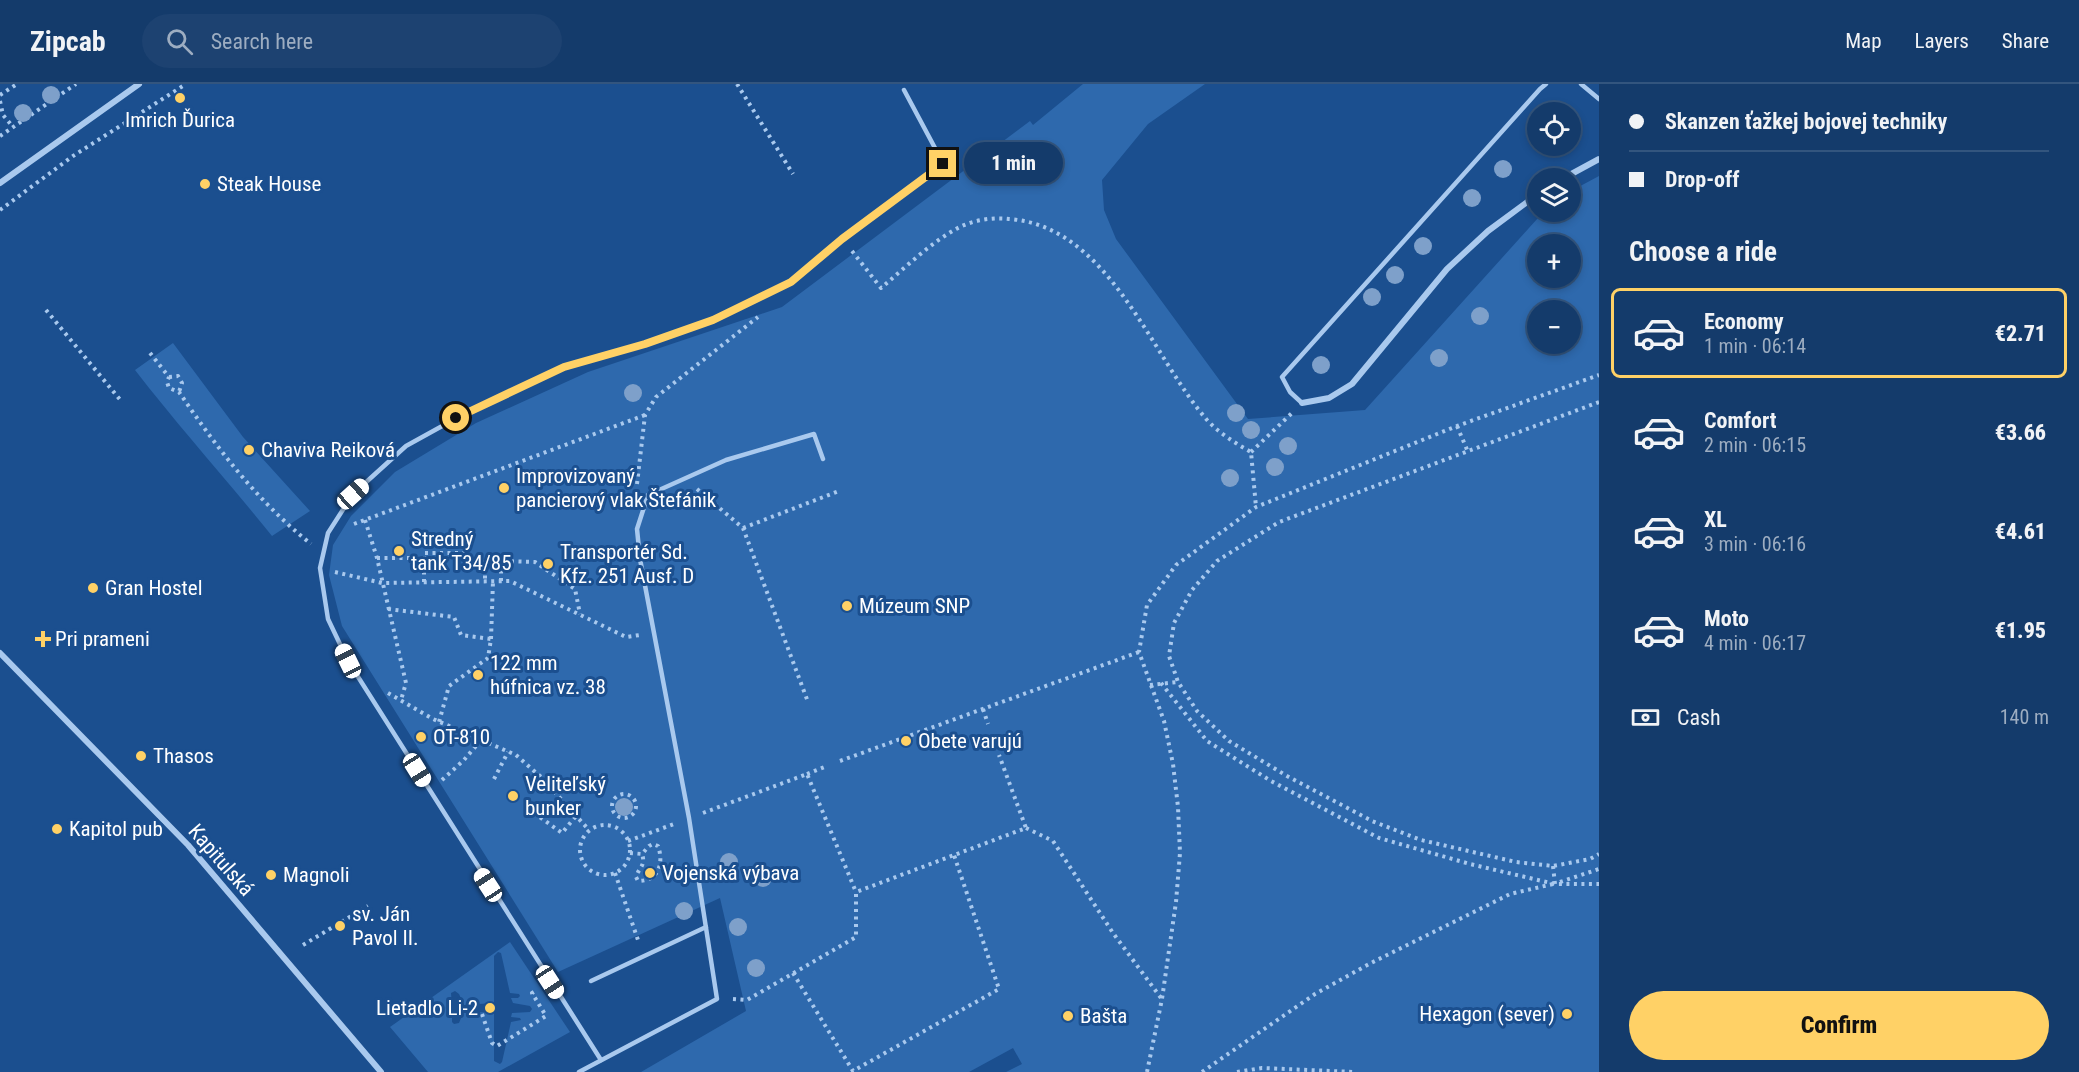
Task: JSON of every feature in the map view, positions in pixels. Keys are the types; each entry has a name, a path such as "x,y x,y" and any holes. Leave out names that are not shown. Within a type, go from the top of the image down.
{"street":[{"path":"0,183 139,84"},
{"path":"1581,169 1599,159"},
{"path":"1302,403 1329,398 1352,384 1447,269 1488,231 1527,202"},
{"name":"Kapitulská","path":"0,653 188,845 381,1072"}],"lane":[{"path":"1302,403 1290,392 1282,377 1546,84"},
{"path":"1581,84 1599,99"},
{"path":"601,1060 348,661 328,619 320,568 328,533 353,494 406,446 473,409 564,367 645,344 713,320 791,282 842,239 943,164 903,90"},
{"path":"579,1072 717,999 689,818 640,559 638,529 648,495 726,460 814,434 823,459"},
{"path":"591,981 706,927"}],"path":[{"path":"0,95 17,84"},
{"path":"0,136 76,84"},
{"path":"0,210 73,156 186,84"},
{"path":"737,84 793,174"},
{"path":"0,101 3,115 13,127"},
{"path":"850,249 881,288 928,248 958,228 993,217 1024,220 1058,233 1091,258 1121,291 1157,349 1207,420 1232,441 1251,452"},
{"path":"46,310 123,402"},
{"path":"648,495 637,483 645,415 656,397 759,316"},
{"path":"150,353 169,377"},
{"path":"1147,1072 1162,999 1176,902 1180,853 1173,764 1164,721 1138,652 1147,605 1176,565 1256,507 1457,426 1599,375"},
{"path":"169,377 178,376 182,383 179,392"},
{"path":"169,377 167,382 169,388 179,392 216,446 245,482 288,526 323,554"},
{"path":"1599,402 1279,522 1217,561 1192,590 1174,623 1169,656 1178,682 1197,711 1229,741 1287,776 1372,821 1420,840 1516,862 1553,866 1599,854"},
{"path":"1251,452 1302,403"},
{"path":"328,533 645,415"},
{"path":"1457,426 1468,452"},
{"path":"1251,452 1256,507"},
{"path":"684,478 743,528 808,702"},
{"path":"743,528 839,491"},
{"path":"365,520 377,558 406,683 401,700"},
{"path":"424,582 424,553 467,553 467,560 485,560 485,581"},
{"path":"377,558 424,558"},
{"path":"501,581 501,561 535,562 575,589 580,615"},
{"path":"320,568 382,583 510,581 626,637 654,633"},
{"path":"439,722 449,686 488,658 493,581"},
{"path":"388,609 454,617 461,635 490,639"},
{"path":"840,761 1138,652"},
{"path":"1150,685 1178,682"},
{"path":"1161,683 1207,741 1271,781 1379,838 1470,864 1555,884 1599,884"},
{"path":"385,691 439,722 516,755 541,777 590,830"},
{"path":"982,709 988,723"},
{"path":"428,788 441,781 481,740"},
{"path":"494,779 508,752"},
{"path":"999,755 1026,828 1053,841 1113,933 1162,999"},
{"path":"628,841 828,766"},
{"path":"747,1000 856,937 856,892 807,774"},
{"path":"620,794 628,795 635,800 636,809 631,816 624,819 619,818 612,810 612,802 620,794"},
{"path":"534,813 562,833 576,816"},
{"path":"615,828 619,818"},
{"path":"604,825 615,828 624,834 630,853 625,865 615,873 599,874 586,866 580,851 581,843 590,830 604,825"},
{"path":"856,892 1026,828"},
{"path":"653,844 658,846 662,857 660,869 653,877 638,881 637,873 643,867 642,854 653,844"},
{"path":"630,853 642,854"},
{"path":"793,973 853,1071 999,989 954,855"},
{"path":"1553,866 1555,884"},
{"path":"1202,1072 1315,994 1371,963 1510,894 1555,884 1599,869"},
{"path":"615,873 644,956"},
{"path":"303,945 368,906"},
{"path":"482,1014 492,1043 497,1046 546,1016 532,993 550,982"},
{"path":"1237,1072 1262,1068 1354,1072"}],"shaded area":[{"path":"1083,84 1205,84 1148,124 1102,180 1104,210 1116,239 1248,419 1365,410 1534,222 1581,222 1581,186 1599,176 1599,1072 1006,1072 1022,1064 1013,1048 969,1072 641,1072 746,1011 720,898 558,972 342,626 329,575 333,545 351,516 395,472 476,423 588,372 782,307 1030,121 1033,125"},
{"path":"173,343 243,437 310,511 272,536 135,370"},
{"path":"510,942 570,1032 498,1072 428,1072 390,1027","holes":["498,952 501,953 510,993 520,996 511,998 513,1003 530,1006 532,1009 530,1012 512,1013 511,1017 521,1020 511,1022 500,1064 494,1061 494,1013 464,1011 459,1023 454,1024 452,1009 445,1008 452,1006 451,993 455,991 464,1005 494,1003 494,956"]}],"place":[{"name":"Imrich Ďurica","path":"180,98"},
{"name":"Steak House","path":"205,184"},
{"name":"Chaviva Reiková","path":"249,450"},
{"name":"Improvizovaný pancierový vlak Štefánik","path":"504,488"},
{"name":"Stredný tank T34/85","path":"399,551"},
{"name":"Transportér Sd. Kfz. 251 Ausf. D","path":"548,564"},
{"name":"Gran Hostel","path":"93,588"},
{"name":"Múzeum SNP","path":"847,606"},
{"name":"Pri prameni","path":"43,639"},
{"name":"122 mm húfnica vz. 38","path":"478,675"},
{"name":"OT-810","path":"421,737"},
{"name":"Obete varujú","path":"906,741"},
{"name":"Thasos","path":"141,756"},
{"name":"Veliteľský bunker","path":"513,796"},
{"name":"Kapitol pub","path":"57,829"},
{"name":"Vojenská výbava","path":"650,873"},
{"name":"Magnoli","path":"271,875"},
{"name":"sv. Ján Pavol II.","path":"340,926"},
{"name":"Lietadlo Li-2","path":"490,1008"},
{"name":"Hexagon (sever)","path":"1567,1014"},
{"name":"Bašta","path":"1068,1016"}],"route":[{"path":"456,418 564,367 645,344 713,320 791,282 842,239 943,164"}]}
